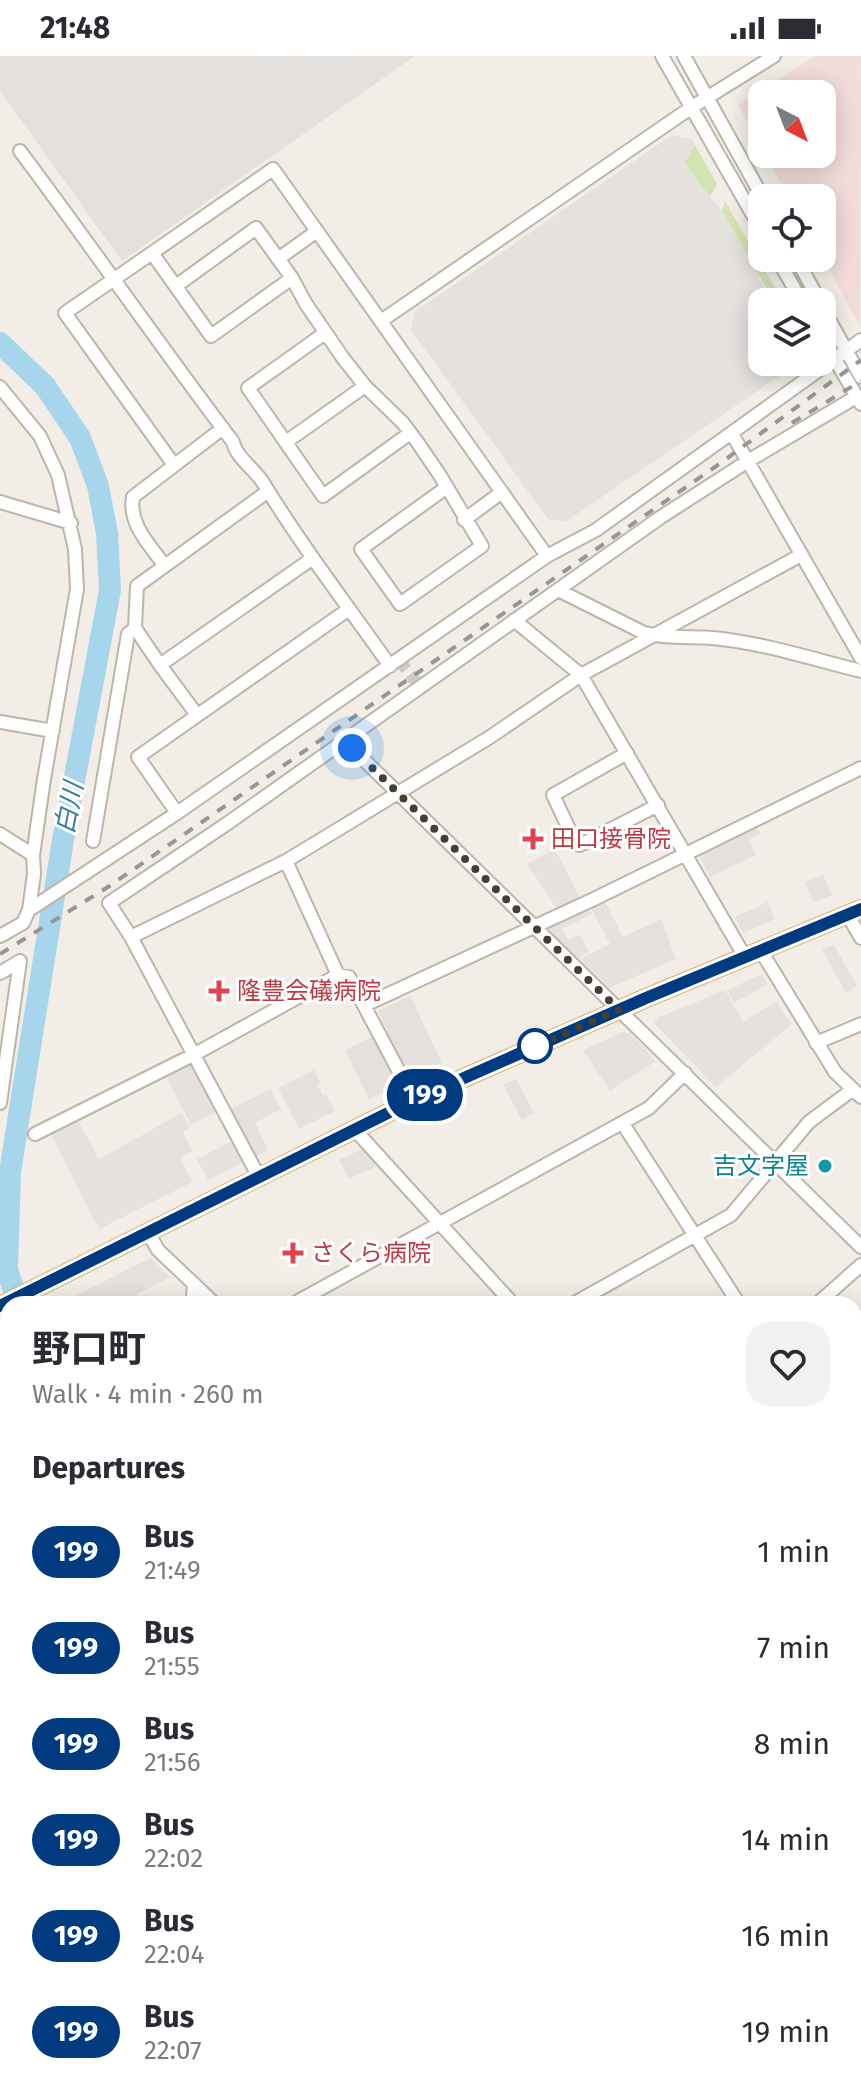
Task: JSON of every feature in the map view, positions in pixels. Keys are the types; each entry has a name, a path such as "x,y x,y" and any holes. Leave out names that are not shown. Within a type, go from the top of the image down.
{"main road":[{"path":"21,1296 414,1100 854,911"}],"street":[{"path":"662,56 748,206"},
{"path":"684,56 756,184"},
{"path":"381,321 692,107 774,56"},
{"path":"20,151 223,428 390,666"},
{"path":"174,465 65,313 273,169 547,556"},
{"path":"176,286 256,228 292,278 325,333 365,386 410,433 447,487 482,546 400,604 361,549 447,487"},
{"path":"278,259 317,231"},
{"path":"152,253 211,336 292,278"},
{"path":"836,332 861,377"},
{"path":"325,333 248,388 323,496 410,433"},
{"path":"836,358 861,340"},
{"path":"260,1179 131,937 109,903 661,517 748,461 859,401 836,362"},
{"path":"32,907 177,813 547,556 596,530 811,376"},
{"path":"286,442 365,386"},
{"path":"0,387 40,436 58,475 71,523 77,589 33,855 32,907 23,923 0,936"},
{"path":"164,565 136,525 131,507 133,497 223,428"},
{"path":"732,434 861,658"},
{"path":"197,715 135,628 137,586 267,492"},
{"path":"464,520 502,492"},
{"path":"0,502 71,523"},
{"path":"131,937 286,861 490,737 581,675 801,555"},
{"path":"160,665 313,558"},
{"path":"558,590 656,636 713,638 769,646 861,671"},
{"path":"177,813 138,757 349,609"},
{"path":"514,620 581,675 687,854 835,1072 857,1094 809,1122 731,1215 587,1296"},
{"path":"93,841 128,634 135,628"},
{"path":"0,722 53,731"},
{"path":"348,737 356,752 861,1247"},
{"path":"627,753 553,795 576,844 580,845 658,805"},
{"path":"365,1005 687,854 861,768"},
{"path":"0,834 33,855"},
{"path":"286,861 338,975"},
{"path":"854,911 861,938"},
{"path":"0,973 20,961 4,1046 0,1103"},
{"path":"35,1134 195,1054 338,975 349,977 414,1100"},
{"path":"816,1043 861,1024"},
{"path":"308,1296 623,1124 649,1108 685,1073"},
{"path":"623,1124 734,1296"},
{"path":"356,1131 506,1296"},
{"path":"149,1234 158,1250 206,1296"},
{"path":"826,1296 861,1265"},
{"path":"193,1296 194,1285"}],"shaded area":[{"path":"0,56 415,56 122,261 0,91"},
{"path":"270,56 290,56 101,184 94,175"},
{"path":"306,56 360,56 139,212 127,196 93,218 85,207"},
{"path":"815,56 861,56 860,326 830,272 836,272 836,184 781,184 773,168 836,168 836,80 777,80"},
{"path":"748,99 748,123 738,105"},
{"path":"672,135 693,140 695,145 684,164 724,213 748,258 748,272 756,272 764,288 748,288 748,376 779,376 565,522 548,519 411,330 415,312"},
{"path":"756,825 761,834 749,840 756,855 710,877 698,853"},
{"path":"555,849 581,900 558,910 527,864"},
{"path":"823,874 832,895 813,902 805,882"},
{"path":"604,900 623,937 661,919 676,959 609,988 580,959 610,944 590,906"},
{"path":"768,902 775,919 743,933 735,917"},
{"path":"588,907 592,914 562,929 568,940 580,935 589,952 577,959 546,929"},
{"path":"834,945 857,986 846,993 822,949"},
{"path":"762,974 768,984 734,1003 727,990"},
{"path":"725,990 743,1022 776,1001 792,1024 716,1087 654,1023 659,1017"},
{"path":"410,996 442,1063 369,1099 345,1050 387,1030 378,1011"},
{"path":"623,1032 630,1033 656,1061 610,1091 583,1050"},
{"path":"190,1058 217,1111 191,1125 164,1072"},
{"path":"314,1070 320,1082 317,1085 335,1111 299,1129 278,1088"},
{"path":"516,1079 534,1113 522,1120 503,1085"},
{"path":"271,1089 281,1109 255,1123 268,1150 255,1157 231,1109"},
{"path":"182,1113 190,1128 183,1132 192,1151 180,1158 192,1182 99,1229 50,1132 77,1118 99,1159"},
{"path":"234,1140 244,1162 208,1180 197,1159"},
{"path":"362,1149 378,1166 349,1178 339,1160"},
{"path":"150,1258 171,1277 138,1296 77,1295"}],"green space":[{"path":"695,145 717,184 710,197 684,163"},
{"path":"725,201 748,241 748,256 722,211"},
{"path":"757,272 766,272 775,288 766,288"}],"waterway":[{"name":"白川","path":"0,343 45,386 80,438 98,486 107,533 110,590 63,840 10,1172 7,1270 16,1296"}],"tunnel":[{"path":"399,660 420,687"}],"railway":[{"path":"0,954 108,887 715,467 861,360"},
{"path":"792,423 861,381"}],"bus line":[{"name":"199","path":"21,1296 414,1100 646,998 861,909"}],"place":[{"name":"田口接骨院","path":"533,839"},
{"name":"隆豊会礒病院","path":"219,991"},
{"name":"吉文字屋","path":"825,1166"},
{"name":"さくら病院","path":"293,1253"}],"route":[{"path":"352,748 619,1010 525,1051 535,1046"}]}
